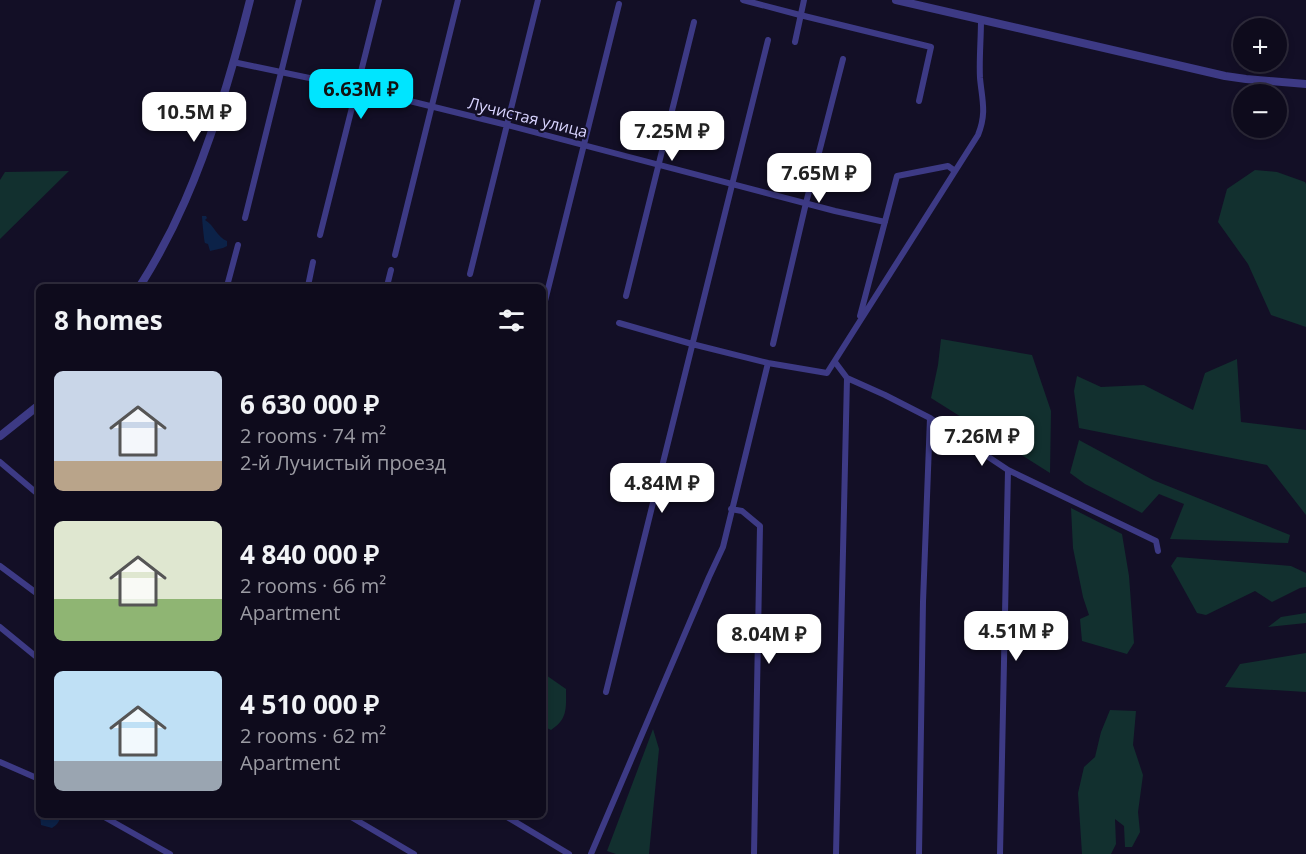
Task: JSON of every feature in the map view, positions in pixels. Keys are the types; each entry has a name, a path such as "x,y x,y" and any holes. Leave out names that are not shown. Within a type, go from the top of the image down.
{"street":[{"path":"141,284 161,252 193,183 215,122 250,0"},
{"path":"245,218 299,0"},
{"path":"320,235 380,0"},
{"path":"395,255 458,0"},
{"path":"470,274 538,0"},
{"path":"743,0 931,47 919,101"},
{"path":"795,42 804,0"},
{"path":"896,0 1225,76 1306,84"},
{"path":"546,298 619,4"},
{"path":"619,323 768,363 827,374 978,135 983,123 980,76 981,20"},
{"path":"626,296 694,22"},
{"path":"606,692 768,40"},
{"path":"774,344 806,203 843,59"},
{"name":"Лучистая улица","path":"233,62 357,88 885,222"},
{"path":"858,322 897,176 948,166 955,171"},
{"path":"228,284 238,244"},
{"path":"308,284 313,262"},
{"path":"388,284 391,270"},
{"path":"835,362 847,378 885,394 930,418 1008,470 1156,541 1158,551"},
{"path":"591,854 723,547 768,363"},
{"path":"836,854 847,378"},
{"path":"0,435 36,407"},
{"path":"919,854 923,602 930,418"},
{"path":"0,462 36,492"},
{"path":"1000,854 1008,470"},
{"path":"731,509 742,511 760,526 754,854"},
{"path":"0,566 36,593"},
{"path":"0,627 36,656"},
{"path":"0,762 36,778"},
{"path":"106,818 170,854"},
{"path":"353,818 414,854"},
{"path":"509,818 569,854"}],"green space":[{"path":"1255,170 1277,172 1306,184 1306,327 1271,315 1248,264 1218,222 1227,189"},
{"path":"69,171 0,239 0,180 5,172"},
{"path":"941,339 1032,355 1051,411 1050,473 931,398"},
{"path":"1237,359 1241,422 1306,430 1306,515 1267,465 1079,428 1074,391 1077,376 1101,387 1144,385 1193,410 1205,373"},
{"path":"1079,440 1153,480 1290,535 1288,543 1170,539 1184,504 1159,494 1142,513 1085,484 1070,473"},
{"path":"1071,508 1122,534 1129,576 1134,643 1127,654 1082,641 1080,619 1089,615 1073,548"},
{"path":"1177,557 1291,566 1306,573 1306,587 1272,602 1255,591 1206,615 1197,613 1171,566"},
{"path":"1306,613 1306,623 1268,627 1281,617"},
{"path":"1306,653 1306,692 1225,687 1240,664"},
{"path":"546,675 566,689 566,707 563,717 561,722 551,730 546,728"},
{"path":"1110,710 1136,711 1133,745 1143,775 1138,812 1140,832 1132,847 1125,847 1124,826 1115,819 1116,844 1111,854 1082,854 1078,793 1084,767 1095,757 1101,732"},
{"path":"653,729 659,749 649,854 616,854 607,851"}],"water":[{"path":"202,216 206,216 205,220 227,241 227,246 210,251 208,244 205,243"},
{"path":"40,818 60,818 52,828 41,825"}]}
